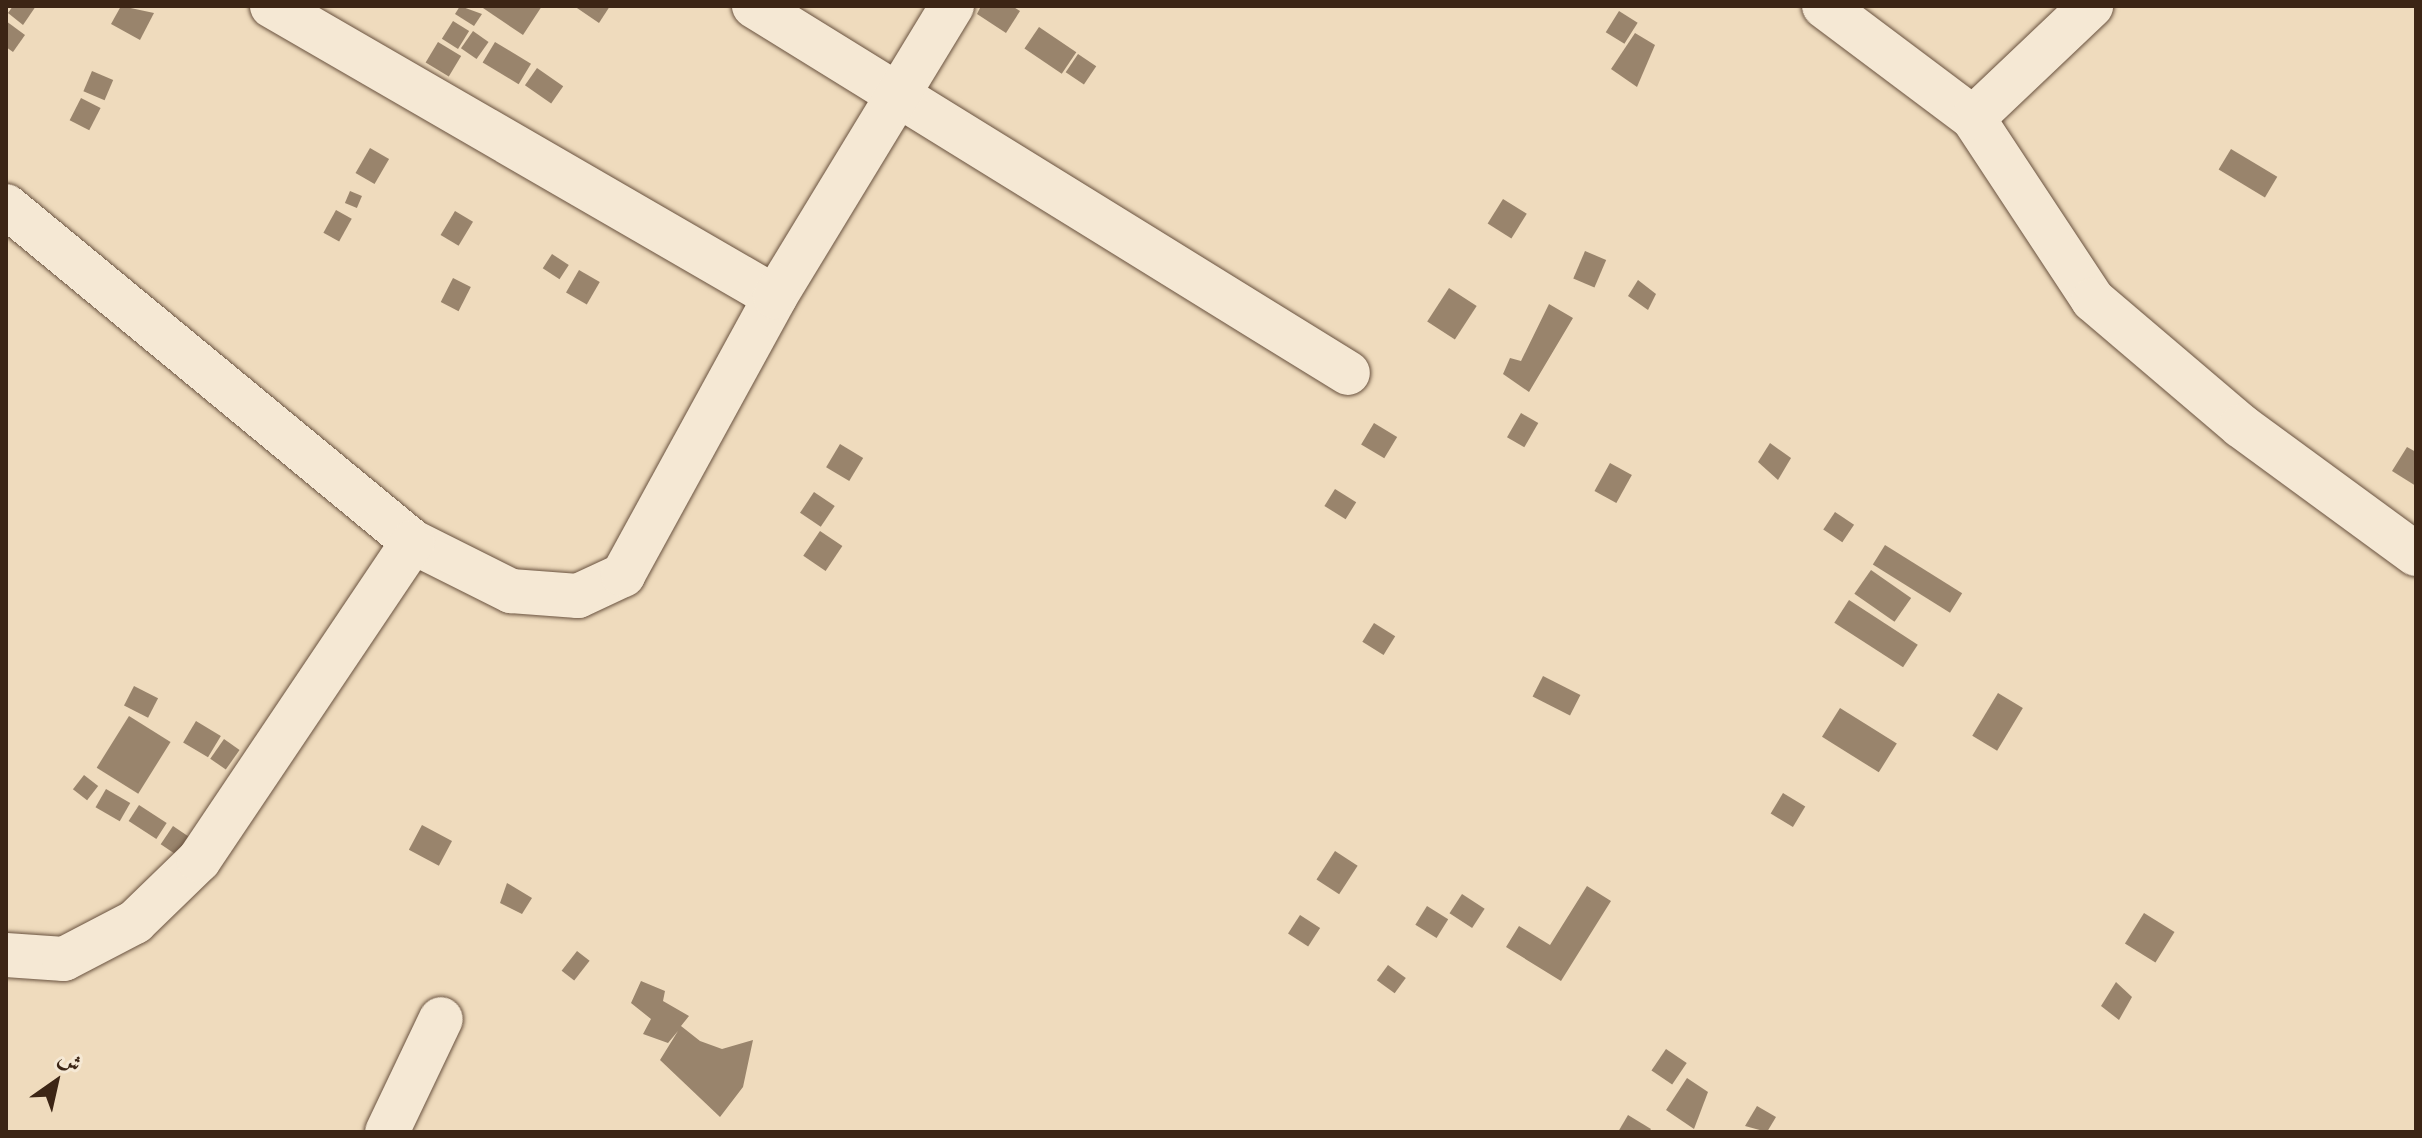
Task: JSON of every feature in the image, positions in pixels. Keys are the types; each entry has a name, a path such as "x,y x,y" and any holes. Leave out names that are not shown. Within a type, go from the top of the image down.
{"street":[{"path":"272,6 775,297"},
{"path":"754,6 1348,373"},
{"path":"6,206 413,542 511,591 578,596 623,575 775,297 895,92 952,6"},
{"path":"1824,6 1973,118 2093,300 2241,426 2416,554"},
{"path":"1973,118 2091,6"},
{"path":"6,955 64,959 135,922 199,860 413,542"},
{"path":"387,1132 441,1019"}],"building":[{"path":"13,6 36,6 23,25 8,13"},
{"path":"121,6 154,13 140,40 111,24"},
{"path":"460,6 482,14 474,26 455,14"},
{"path":"480,6 542,6 523,35"},
{"path":"574,6 610,6 599,23"},
{"path":"981,6 1012,6 1020,11 1006,33 977,14"},
{"path":"1619,11 1638,23 1624,44 1606,32"},
{"path":"6,21 25,35 13,52 6,47"},
{"path":"453,21 469,31 458,49 442,39"},
{"path":"1039,27 1076,52 1062,74 1024,49"},
{"path":"473,31 489,42 477,59 461,48"},
{"path":"1635,33 1655,45 1637,87 1611,69"},
{"path":"438,42 461,56 449,76 426,63"},
{"path":"495,42 531,64 519,84 483,63"},
{"path":"1078,54 1096,66 1084,85 1066,72"},
{"path":"537,68 563,86 551,104 525,85"},
{"path":"92,71 113,80 105,100 83,91"},
{"path":"81,98 101,108 89,130 70,120"},
{"path":"370,148 389,159 375,184 356,173"},
{"path":"2231,149 2277,177 2265,197 2219,170"},
{"path":"350,191 362,196 357,208 345,203"},
{"path":"1503,199 1527,214 1511,238 1488,224"},
{"path":"336,210 352,219 339,241 323,233"},
{"path":"455,211 473,222 459,246 441,235"},
{"path":"1585,251 1606,260 1594,288 1573,279"},
{"path":"552,254 569,265 560,279 543,268"},
{"path":"579,270 600,282 587,305 566,293"},
{"path":"453,278 471,287 459,311 441,302"},
{"path":"1638,280 1656,294 1648,310 1628,296"},
{"path":"1449,288 1477,306 1455,340 1427,322"},
{"path":"1549,304 1573,318 1529,392 1503,374 1510,358 1521,361"},
{"path":"1521,413 1538,423 1524,447 1507,437"},
{"path":"1374,423 1397,437 1384,458 1361,444"},
{"path":"1770,443 1791,458 1778,480 1758,462"},
{"path":"840,444 863,458 849,481 826,467"},
{"path":"2407,447 2416,452 2416,486 2392,471"},
{"path":"1610,463 1632,475 1616,503 1594,491"},
{"path":"1335,489 1356,502 1346,519 1324,506"},
{"path":"814,492 835,506 821,527 800,513"},
{"path":"1835,512 1854,525 1842,542 1823,529"},
{"path":"820,531 842,546 826,571 803,556"},
{"path":"1885,545 1962,593 1950,613 1873,565"},
{"path":"1871,570 1911,598 1895,622 1854,594"},
{"path":"1849,600 1918,645 1903,667 1834,623"},
{"path":"1374,623 1395,636 1384,655 1362,642"},
{"path":"1543,676 1580,695 1570,716 1533,696"},
{"path":"134,686 158,698 148,718 124,706"},
{"path":"1998,693 2023,708 1997,751 1972,736"},
{"path":"1840,708 1897,744 1879,772 1822,737"},
{"path":"129,716 171,742 138,794 97,768"},
{"path":"196,721 221,736 208,757 183,742"},
{"path":"224,739 240,750 226,770 210,759"},
{"path":"84,775 98,786 87,800 73,789"},
{"path":"106,789 130,803 120,821 96,807"},
{"path":"1783,793 1805,806 1793,827 1771,814"},
{"path":"139,805 167,823 156,839 129,821"},
{"path":"422,825 452,841 439,866 409,850"},
{"path":"173,826 194,840 181,858 161,844"},
{"path":"1335,851 1358,866 1339,894 1316,880"},
{"path":"507,883 532,898 522,914 500,903"},
{"path":"1587,886 1611,901 1561,981 1506,947 1519,926 1550,945"},
{"path":"1462,894 1485,909 1472,928 1449,913"},
{"path":"1427,906 1448,919 1437,938 1415,925"},
{"path":"2144,913 2175,932 2155,963 2125,944"},
{"path":"1300,915 1320,928 1308,947 1288,933"},
{"path":"577,951 590,961 574,981 562,971"},
{"path":"1388,965 1406,978 1395,993 1377,980"},
{"path":"641,981 665,991 663,1001 689,1016 681,1026 700,1041 722,1049 753,1040 743,1087 720,1117 660,1060 678,1031 668,1043 643,1034 651,1019 631,1003"},
{"path":"2116,982 2132,997 2119,1020 2101,1006"},
{"path":"1666,1049 1687,1063 1672,1085 1651,1071"},
{"path":"1687,1078 1708,1092 1694,1129 1666,1110"},
{"path":"1757,1106 1776,1117 1767,1132 1745,1126"},
{"path":"1628,1115 1651,1129 1649,1132 1618,1132"}]}
